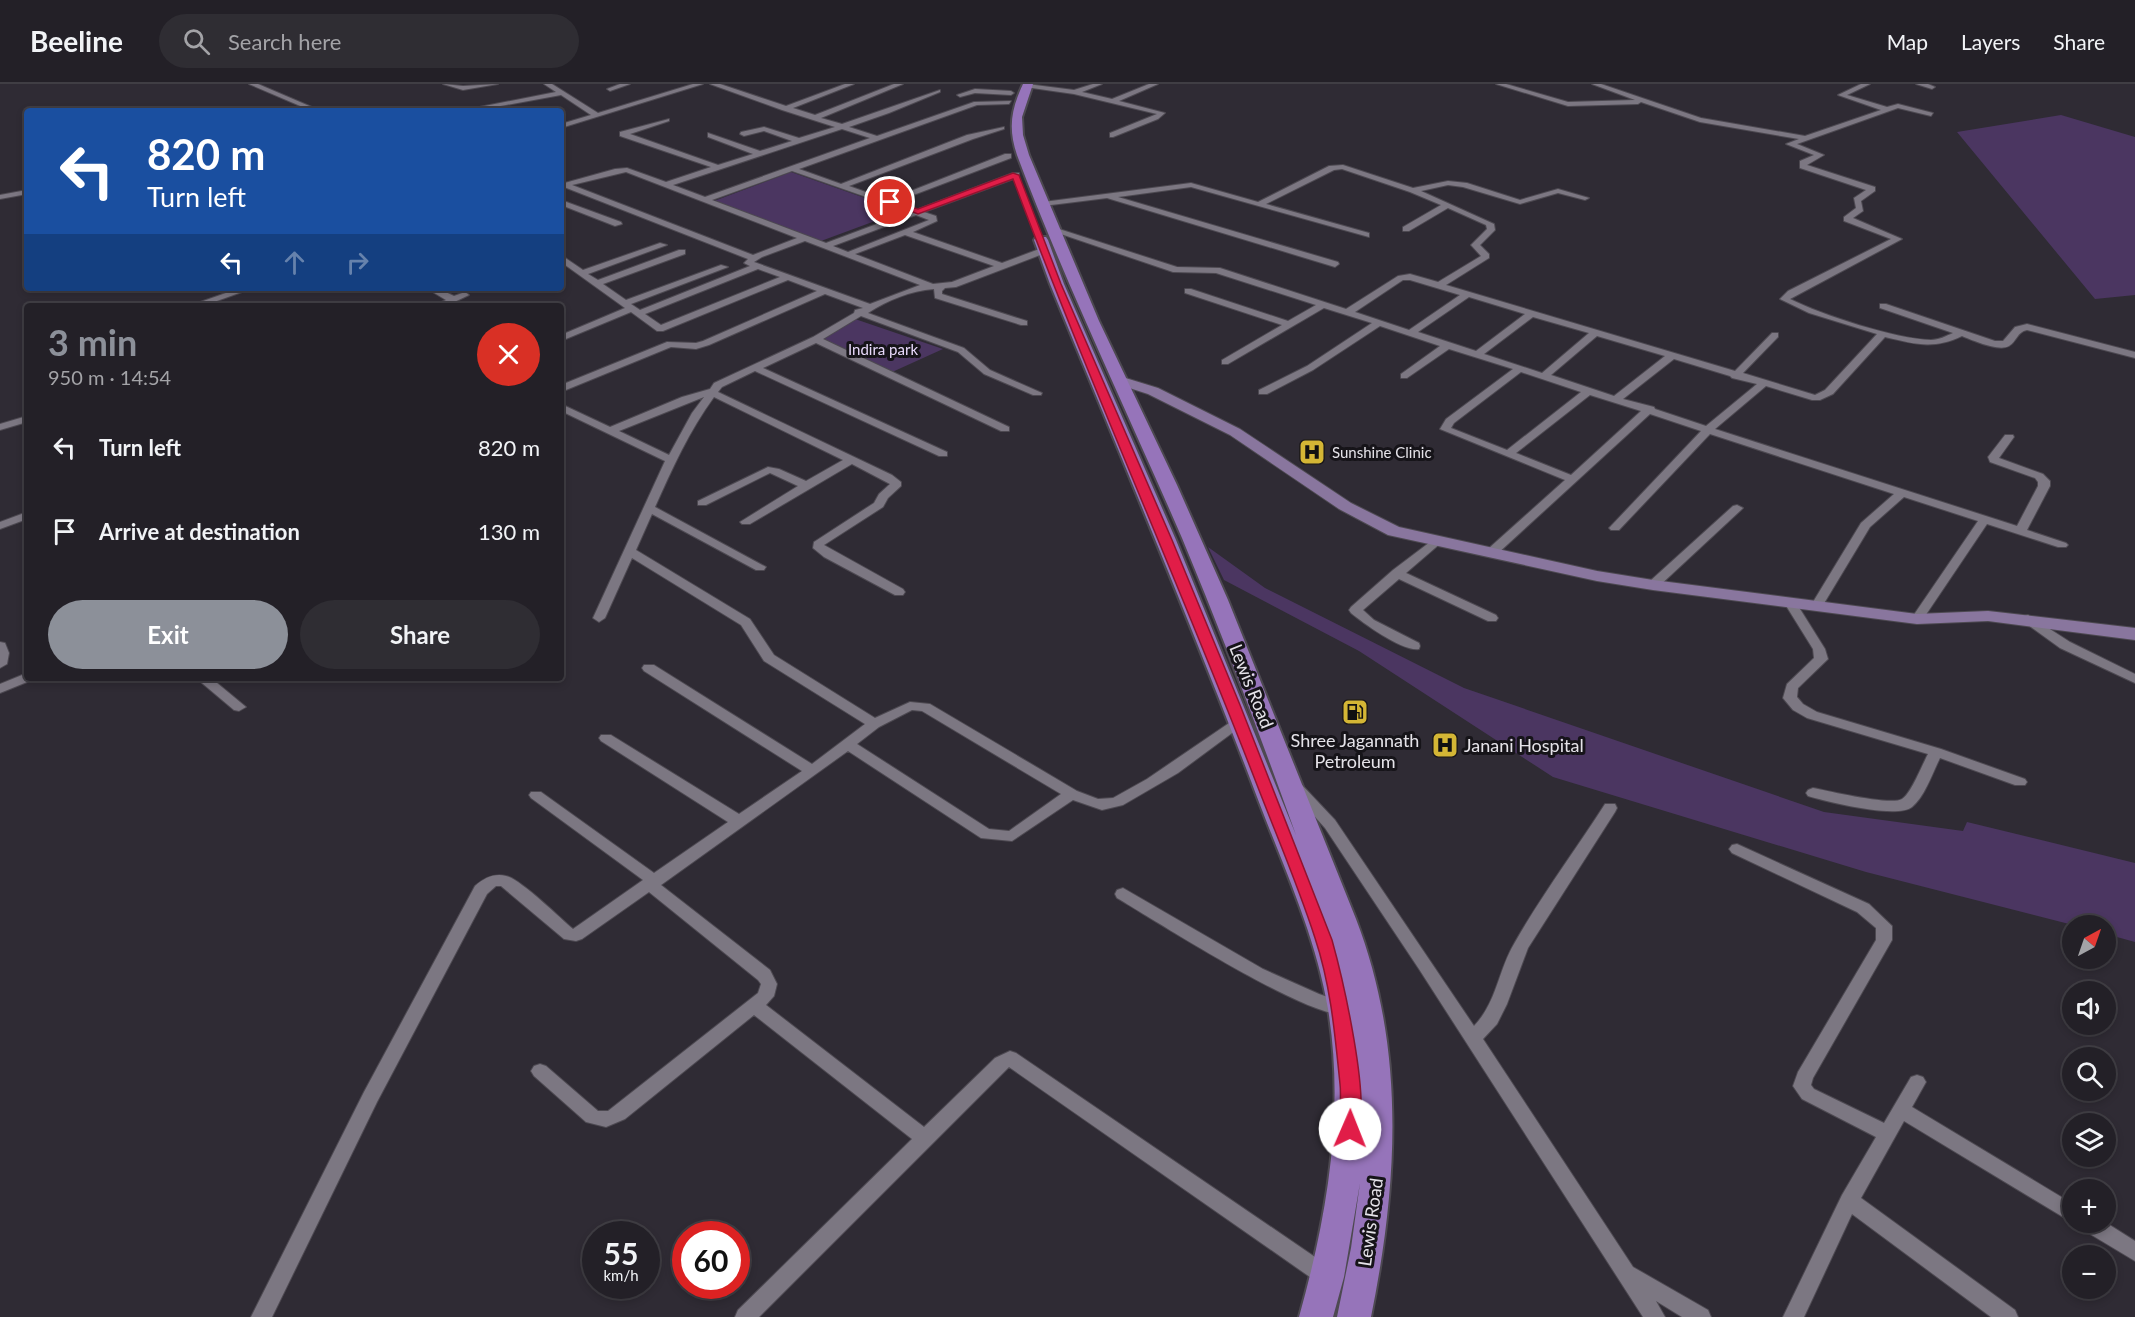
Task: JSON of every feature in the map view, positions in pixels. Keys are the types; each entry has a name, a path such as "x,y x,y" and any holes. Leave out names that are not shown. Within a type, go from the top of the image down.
{"main road":[{"name":"Lewis Road","path":"1018,90 1002,129 1008,156 1046,250 1057,284 1166,540 1240,722 1324,940 1341,1009 1351,1112 1348,1161 1327,1277 1316,1317"},
{"name":"Lewis Road","path":"1018,90 1015,117 1016,136 1075,283 1191,537 1290,780 1308,835 1347,932 1367,1000 1379,1098 1378,1164 1369,1247 1354,1317"},
{"path":"1057,284 1075,283"},
{"path":"1116,422 1137,419"}],"street":[{"path":"252,84 311,108"},
{"path":"263,88 281,84"},
{"path":"446,84 463,88 495,84"},
{"path":"547,84 598,116"},
{"path":"610,89 627,84"},
{"path":"675,84 687,88"},
{"path":"564,125 700,84"},
{"path":"713,84 876,138"},
{"path":"784,109 850,84"},
{"path":"814,118 900,84"},
{"path":"1074,92 1107,84"},
{"path":"1113,101 1155,84"},
{"path":"1499,84 1568,104 1646,102"},
{"path":"1595,84 1711,122 1804,138"},
{"path":"1611,89 1628,84"},
{"path":"1867,84 1841,95 1885,109"},
{"path":"1919,84 1932,87"},
{"path":"705,200 1018,90"},
{"path":"665,185 887,112 938,91"},
{"path":"960,95 975,91 1074,92 1162,113 1156,118 1113,135"},
{"path":"479,108 563,93"},
{"path":"855,102 865,105"},
{"path":"1931,114 1902,106 1885,109 1790,145 1820,156 1803,163 1803,166 1872,189 1857,200 1860,209 1848,217 1848,221 1898,239 1791,293 1784,299 1883,333 1931,343 1959,334"},
{"path":"876,108 923,123"},
{"path":"667,120 623,134 717,167"},
{"path":"744,134 764,129 797,140"},
{"path":"842,186 970,136 1002,129"},
{"path":"711,135 758,153"},
{"path":"890,202 1008,156"},
{"path":"1262,203 1332,168 1343,167 1413,190 1483,220 1492,228 1475,245 1486,256 1438,286"},
{"path":"792,169 929,215 933,221 908,233 849,254"},
{"path":"564,186 622,170 930,286"},
{"path":"826,246 1016,175"},
{"path":"1413,190 1448,183 1464,184 1520,202 1558,191 1585,198"},
{"path":"1043,204 1191,185 1262,203 1366,235"},
{"path":"564,186 754,262 786,278 824,291 961,350 987,372 1037,393"},
{"path":"0,197 24,193"},
{"path":"1105,196 1335,264"},
{"path":"564,203 618,224"},
{"path":"1406,228 1448,205"},
{"path":"1053,230 1176,270 1217,270 1479,353 2062,545"},
{"path":"908,233 1002,266"},
{"path":"564,337 754,262 805,238"},
{"path":"582,273 663,245"},
{"path":"599,618 651,509 671,460 711,392 729,378 816,339 862,309 903,292 930,286 942,286 979,276 1046,250"},
{"path":"598,283 682,252"},
{"path":"564,260 660,329 786,278"},
{"path":"631,309 724,267"},
{"path":"1348,312 1405,277 1806,397 1824,397 1883,333"},
{"path":"942,286 936,293 944,298 1024,323"},
{"path":"203,303 240,291"},
{"path":"436,291 454,300"},
{"path":"564,388 670,344 696,346 706,343 824,291"},
{"path":"1188,291 1289,324"},
{"path":"446,303 465,295"},
{"path":"1412,332 1466,296"},
{"path":"1225,362 1322,305"},
{"path":"1883,306 1959,334 2002,345 2006,344 2018,329 2027,327 2135,355"},
{"path":"1479,353 1530,315"},
{"path":"1263,392 1310,368 1380,322"},
{"path":"1544,376 1594,334"},
{"path":"1735,376 1775,335"},
{"path":"816,339 1005,429"},
{"path":"1404,376 1449,344"},
{"path":"2120,351 2135,345"},
{"path":"1617,399 1670,357"},
{"path":"754,367 943,454"},
{"path":"1521,368 1445,426 1445,429 1452,434 1572,479"},
{"path":"1119,381 1153,391 1235,432 1372,521 1394,531 1597,576 1653,585 1917,619 1988,616 2028,619 2135,634"},
{"path":"1615,528 1710,429 1763,384"},
{"path":"1508,454 1589,390"},
{"path":"609,431 686,399 711,392 897,484 875,508 818,544 819,548 899,592"},
{"path":"564,408 671,460"},
{"path":"1492,552 1650,410"},
{"path":"0,427 24,420"},
{"path":"2009,437 1993,457 1994,460 2039,476 2044,481 2044,486 2020,531"},
{"path":"746,522 850,460"},
{"path":"702,503 768,470 807,486"},
{"path":"1816,607 1865,525 1903,492"},
{"path":"1653,585 1737,508"},
{"path":"651,509 760,567"},
{"path":"0,525 24,516"},
{"path":"1917,619 1985,519"},
{"path":"1414,646 1370,623 1355,610 1438,540"},
{"path":"631,552 746,622 769,658 874,724"},
{"path":"1398,573 1492,618"},
{"path":"1791,604 1819,649 1821,659 1792,687 1790,698 1798,707 1812,715 1936,752 2020,782"},
{"path":"2028,619 2065,645 2135,679"},
{"path":"0,646 3,653 0,664"},
{"path":"649,668 812,771"},
{"path":"0,689 24,678"},
{"path":"207,681 239,707"},
{"path":"261,1317 370,1097 481,891 496,879 505,881 570,935 576,935 740,822 874,724 910,706 924,707 1072,794 1095,804 1107,806 1121,802 1240,722"},
{"path":"606,738 740,822"},
{"path":"847,744 986,834 993,836 1012,836 1072,794"},
{"path":"1813,794 1888,807 1905,805 1913,796 1936,752"},
{"path":"1290,780 1330,824 1474,1037 1655,1317"},
{"path":"536,795 652,883 764,975 769,984 766,996 755,1006 619,1114 609,1119 601,1120 592,1116 540,1071"},
{"path":"1474,1037 1491,1019 1499,1004 1520,947 1610,808"},
{"path":"1737,849 1863,908 1884,926 1884,940 1804,1077 1802,1086 1808,1094 1887,1134"},
{"path":"1124,894 1253,971 1318,1002 1341,1009"},
{"path":"755,1006 924,1138"},
{"path":"745,1317 924,1138 1001,1063 1010,1058 1015,1059 1077,1106 1327,1277"},
{"path":"1793,1317 1849,1201 1917,1082"},
{"path":"1901,1110 2062,1207"},
{"path":"1849,1201 2008,1317"},
{"path":"2104,1233 2135,1252"},
{"path":"1626,1272 1701,1317"}],"green space":[{"path":"2061,115 2135,137 2135,295 2095,299 1957,132"},
{"path":"791,172 902,211 821,241 714,201"},
{"name":"Indira park","path":"855,319 943,349 890,373 818,341"},
{"path":"1208,547 1265,588 1464,688 1824,812 1963,831 1967,822 2135,863 2135,942 2116,937 2116,915 2062,915 2062,922 1866,872 1553,777 1359,651 1224,580"}],"place":[{"name":"Sunshine Clinic","path":"1312,452"},
{"name":"Shree Jagannath Petroleum","path":"1355,712"},
{"name":"Janani Hospital","path":"1445,745"}],"route":[{"path":"890,202 918,212 1016,175 1057,284 1166,540 1308,894 1324,940 1341,1009 1351,1102 1350,1129"}]}
